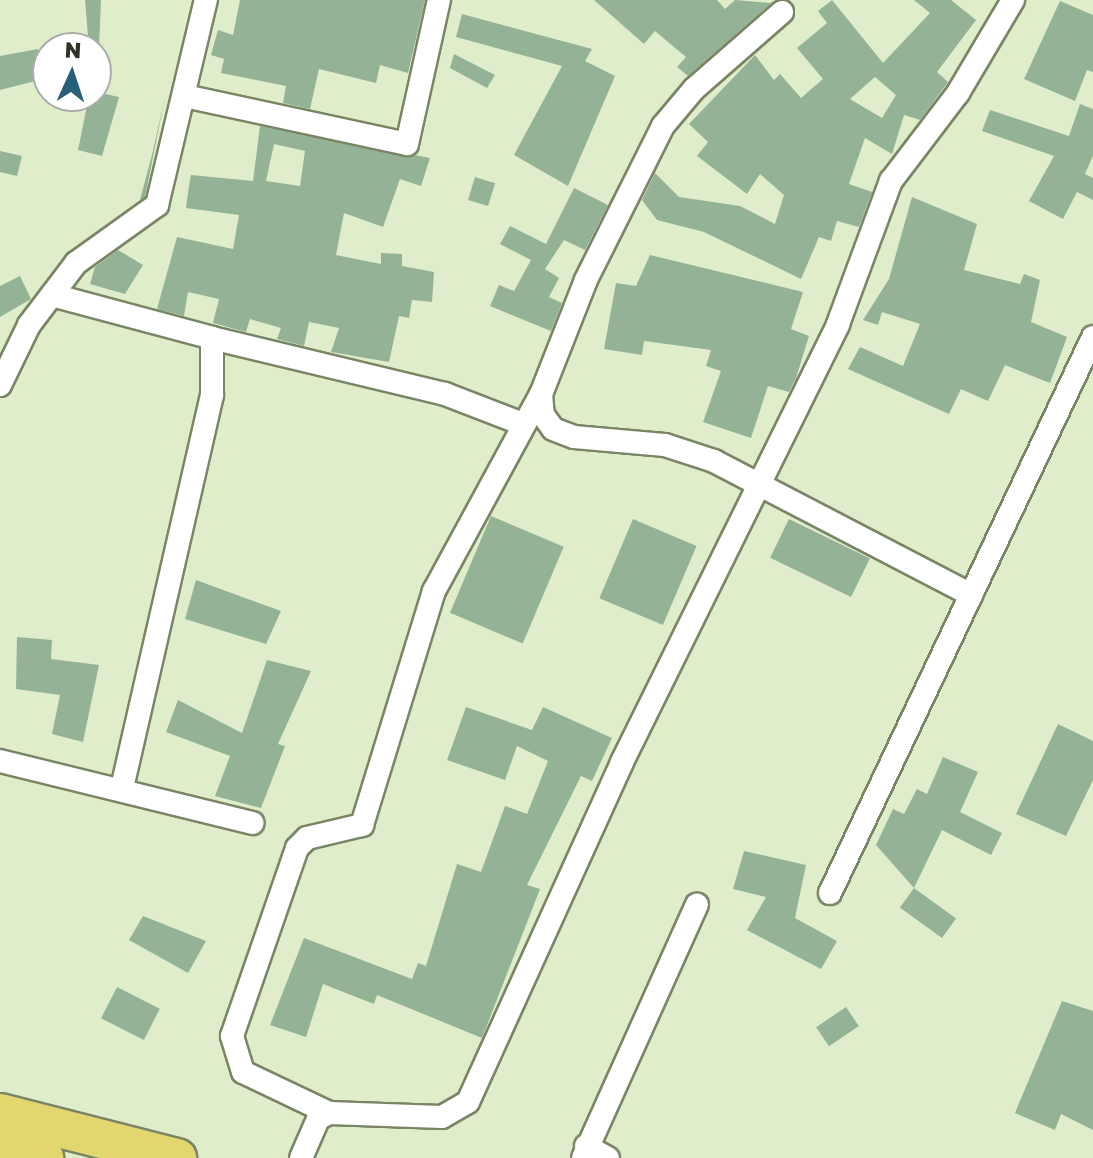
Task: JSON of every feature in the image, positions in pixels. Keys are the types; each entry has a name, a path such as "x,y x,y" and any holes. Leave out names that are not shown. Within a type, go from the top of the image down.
{"highway":[{"path":"0,1113 177,1158"},
{"path":"0,1146 44,1158"}],"street":[{"path":"0,385 52,295 76,263 157,205 206,0"},
{"path":"185,96 407,144 439,0"},
{"path":"782,12 694,89 663,126 586,280 541,394 520,423 434,591 362,825 307,838 297,848 232,1036 233,1056 250,1078 329,1113 442,1117 468,1102 622,762 761,489 838,324 891,181 958,93 1013,0"},
{"path":"52,295 212,338 445,394 520,423"},
{"path":"830,893 1093,337"},
{"path":"122,787 212,395 212,338"},
{"path":"541,394 553,429 665,445 714,461 761,489 971,595"},
{"path":"0,761 122,787 253,823"},
{"path":"608,1158 585,1152 697,904"},
{"path":"301,1158 318,1119 329,1113"}],"building":[{"path":"85,0 101,0 100,32 88,32"},
{"path":"240,0 425,0 408,73 380,65 376,83 319,69 310,109 283,103 286,86 221,73 224,59 211,55 218,30 233,35"},
{"path":"594,0 717,0 725,9 735,0 771,3 688,76 677,67 686,57 655,31 644,44"},
{"path":"832,0 883,63 930,13 914,0 951,0 976,20 937,72 948,82 920,120 904,115 892,154 865,138 849,184 872,192 859,227 837,221 831,241 819,237 801,279 704,232 657,220 642,200 655,173 679,197 740,206 775,224 784,195 760,174 747,194 697,156 708,142 689,124 755,55 774,80 780,74 801,98 823,79 797,48 827,23 818,11","holes":["875,77 896,95 882,118 850,99"]},
{"path":"1060,1 1093,15 1093,72 1087,70 1075,101 1024,79"},
{"path":"462,14 592,49 585,61 615,76 568,186 514,155 562,66 456,37"},
{"path":"32,50 32,82 0,90 0,56"},
{"path":"454,54 495,75 487,88 450,68"},
{"path":"112,95 119,97 102,156 78,150 86,112 112,112"},
{"path":"165,97 145,197 140,200 153,151"},
{"path":"1080,104 1093,109 1093,156 1085,174 1093,178 1093,200 1077,192 1063,219 1029,201 1054,156 982,131 990,110 1069,136"},
{"path":"260,126 430,158 421,186 400,179 383,227 344,213 336,255 381,264 381,253 402,254 402,266 434,272 432,302 412,300 409,318 399,316 389,362 331,352 339,328 309,322 304,346 277,339 281,328 250,319 246,332 213,323 219,299 188,292 184,316 157,309 177,237 233,249 239,215 186,208 191,175 253,181","holes":["274,144 305,151 300,186 266,181"]},
{"path":"0,151 22,156 17,176 0,172"},
{"path":"475,177 495,183 488,206 468,200"},
{"path":"574,188 608,205 585,250 564,240 545,269 559,278 549,297 562,303 551,331 490,306 499,285 514,291 531,260 500,244 510,226 546,244"},
{"path":"912,197 977,224 964,270 1020,284 1024,274 1040,280 1031,322 1067,337 1050,383 1005,365 988,401 961,389 949,414 848,369 860,347 903,366 920,324 882,312 878,325 863,320 889,279"},
{"path":"118,250 143,265 125,294 90,284 95,267"},
{"path":"650,255 803,292 791,329 809,336 796,378 789,392 768,386 751,438 703,422 721,371 706,366 711,350 644,341 642,355 604,349 616,283 636,286"},
{"path":"20,276 31,299 0,317 0,286"},
{"path":"491,516 564,547 523,644 450,613"},
{"path":"633,519 697,546 663,625 599,598"},
{"path":"789,519 870,558 851,597 770,558"},
{"path":"196,580 281,611 266,644 185,619"},
{"path":"17,637 52,640 51,659 99,665 83,742 52,734 60,695 16,689"},
{"path":"267,660 311,671 278,744 285,746 261,808 215,796 230,756 166,732 178,700 242,733"},
{"path":"466,707 532,730 543,707 612,738 592,781 581,776 527,885 540,889 482,1038 377,995 374,1004 323,984 306,1037 270,1025 304,938 412,979 418,963 426,966 457,864 481,872 505,806 527,814 548,761 517,746 505,780 447,760"},
{"path":"1058,724 1093,741 1093,780 1066,836 1016,814"},
{"path":"943,757 978,772 960,812 1002,833 991,855 942,830 914,888 876,845 893,809 904,814 917,789 927,794"},
{"path":"744,851 806,865 795,918 837,941 821,969 747,930 766,897 733,889"},
{"path":"914,888 956,919 942,938 900,907"},
{"path":"143,916 206,941 188,973 129,940"},
{"path":"117,987 160,1009 144,1040 101,1018"},
{"path":"1062,1001 1093,1011 1093,1130 1061,1114 1055,1130 1015,1113"},
{"path":"846,1007 859,1026 829,1046 816,1027"}]}
